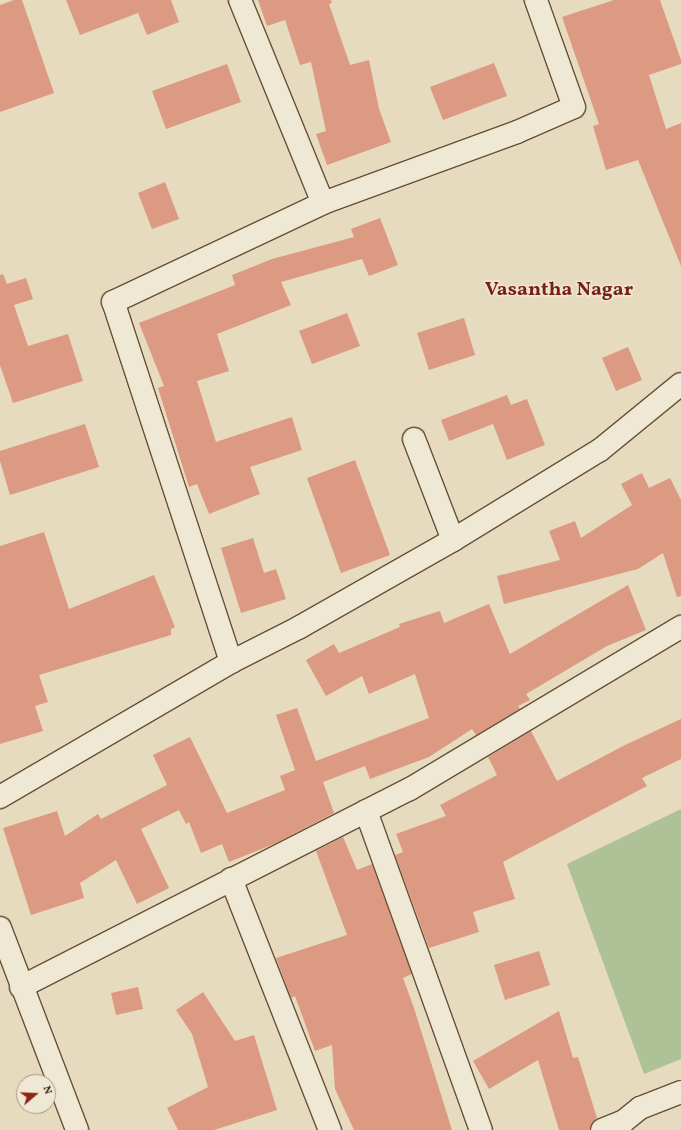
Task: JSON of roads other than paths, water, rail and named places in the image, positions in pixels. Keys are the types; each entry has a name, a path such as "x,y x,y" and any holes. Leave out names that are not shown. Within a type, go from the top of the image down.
{"street":[{"path":"240,0 323,202"},
{"path":"231,662 113,302 323,202 517,132 574,107 536,0"},
{"path":"0,797 231,662 300,626 453,540 600,450 681,384"},
{"path":"414,439 453,540"},
{"path":"21,987 410,788 681,627"},
{"path":"366,811 481,1130"},
{"path":"231,879 330,1130"},
{"path":"0,928 21,987 77,1130"},
{"path":"602,1130 624,1121 640,1108 681,1092"}],"district":[{"name":"Vasantha Nagar","path":"559,290"}]}
